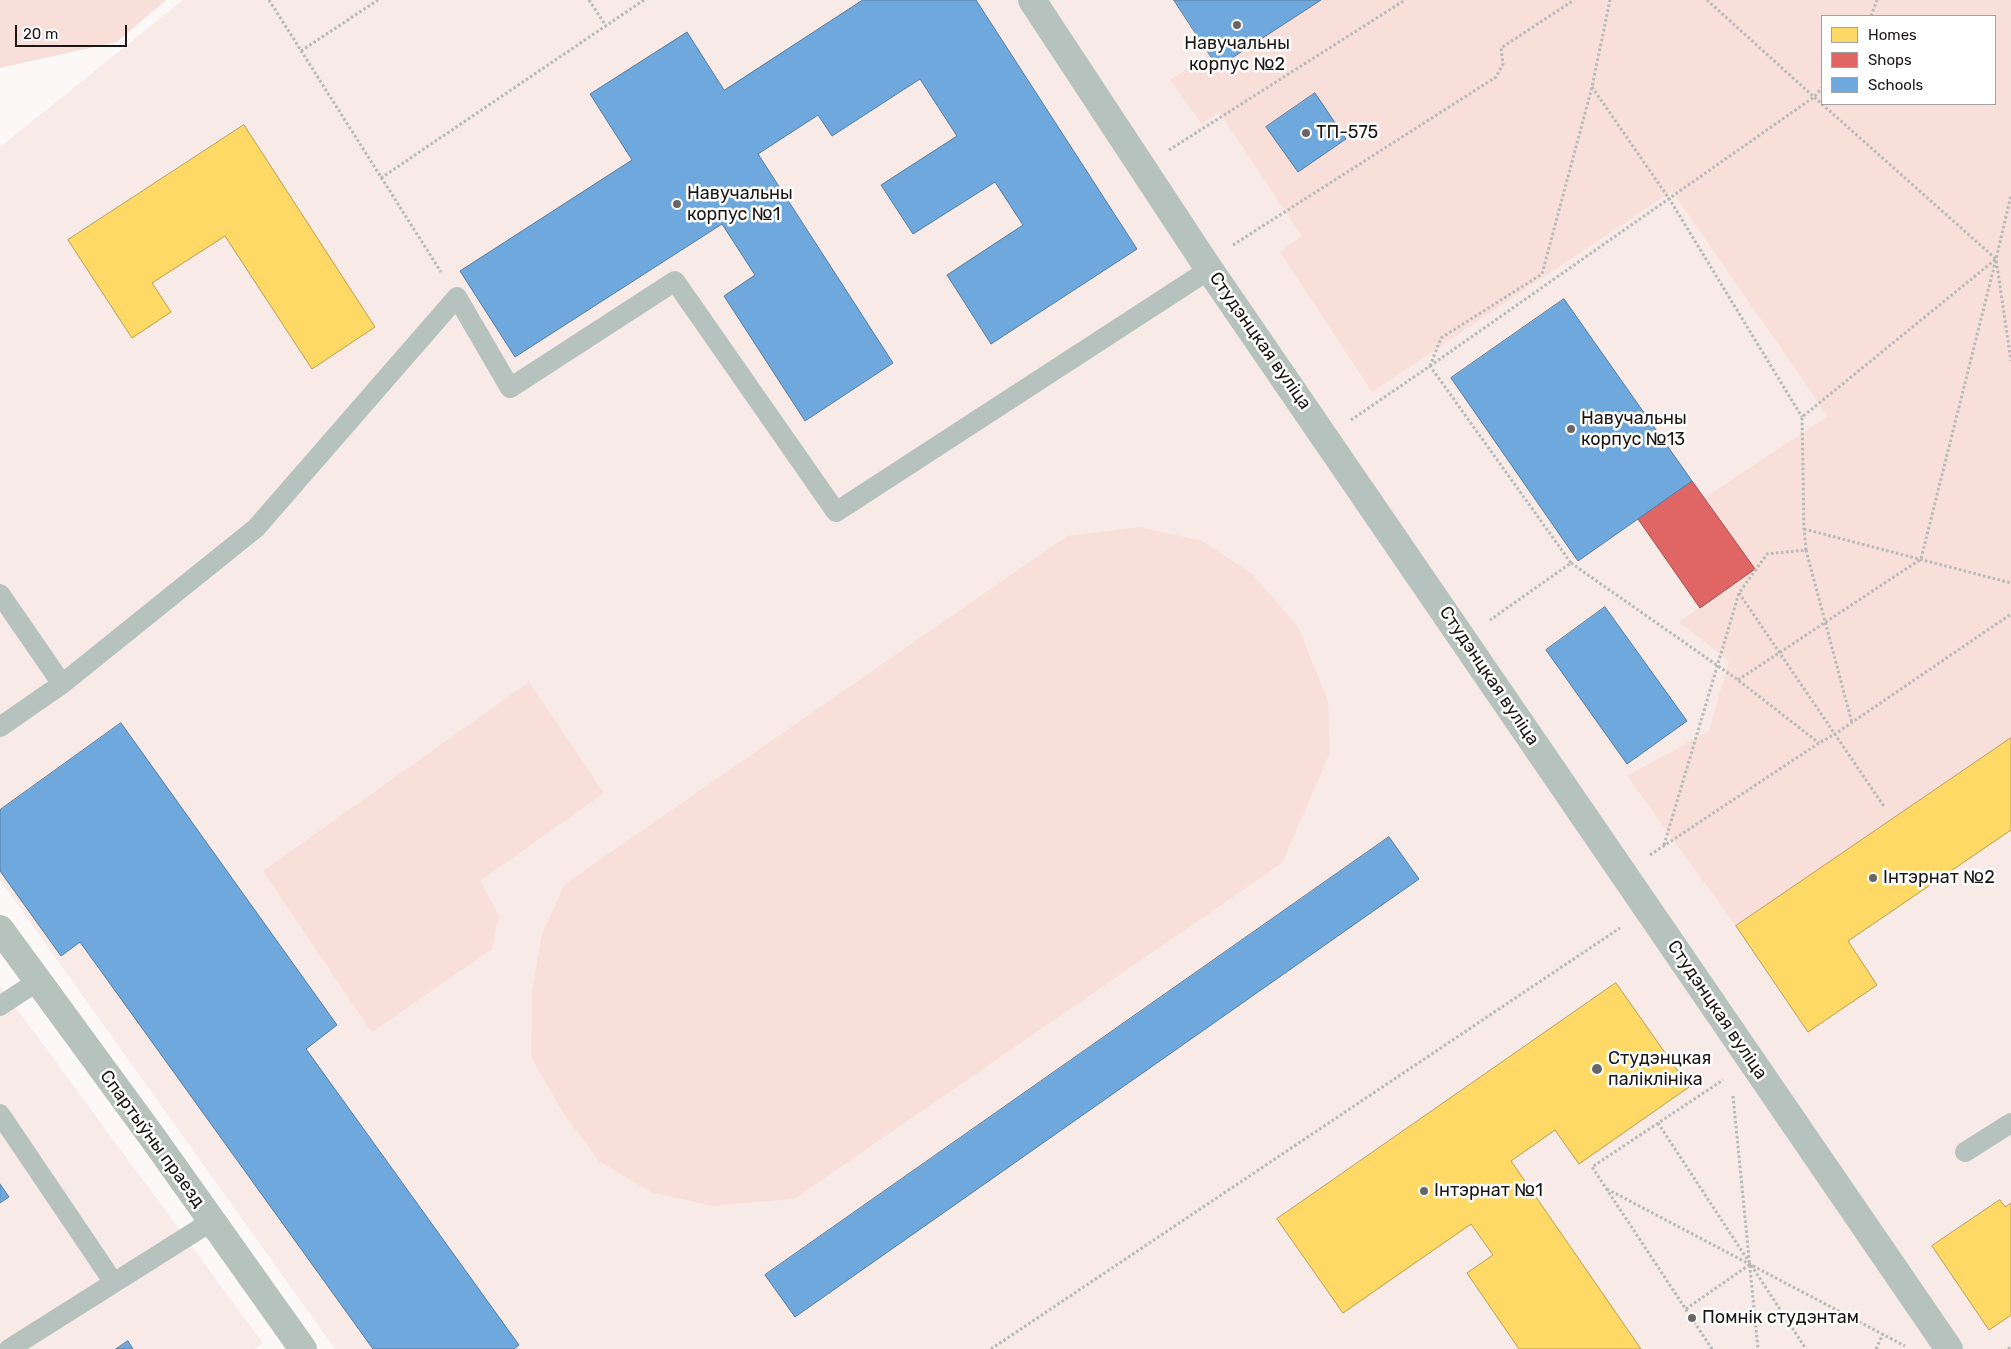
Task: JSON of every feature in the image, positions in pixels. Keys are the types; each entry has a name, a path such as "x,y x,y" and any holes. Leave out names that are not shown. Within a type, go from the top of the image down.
{"street":[{"name":"Студэнцкая вуліца","path":"1032,0 1208,266 1949,1349"},
{"name":"Спартыўны праезд","path":"0,929 303,1349"}],"lane":[{"path":"0,727 62,684 256,528 457,297 510,388 675,281 836,512 1208,266"},
{"path":"0,594 62,684"},
{"path":"0,1006 38,981"},
{"path":"0,1114 114,1283"},
{"path":"1965,1152 2011,1123"},
{"path":"9,1349 212,1221"}],"path":[{"path":"269,0 457,297"},
{"path":"301,51 378,0"},
{"path":"589,0 606,26"},
{"path":"381,178 644,0"},
{"path":"1142,167 1405,0"},
{"path":"1208,266 1496,77 1502,64 1501,48 1574,0"},
{"path":"1430,366 1441,338 1542,274 1592,87 1610,0"},
{"path":"1707,0 1821,103"},
{"path":"1871,15 1877,0"},
{"path":"1592,87 1670,200 1802,417 1806,550 1852,723"},
{"path":"1326,437 1670,200 1814,97 1821,89"},
{"path":"1823,105 1996,259 2011,361"},
{"path":"1738,680 1921,559 2011,196"},
{"path":"1802,417 1996,259"},
{"path":"1430,366 1571,563 1738,680 1819,743"},
{"path":"1804,529 2011,583"},
{"path":"1664,845 1718,667 1738,593 1767,554 1806,550"},
{"path":"1464,639 1571,563"},
{"path":"1738,593 1885,808"},
{"path":"1623,872 1852,723 2011,614"},
{"path":"991,1349 1648,909"},
{"path":"1712,1349 1592,1167 1728,1076"},
{"path":"1733,1090 1758,1349"},
{"path":"1658,1123 1806,1349"},
{"path":"1606,1188 1883,1334 1906,1348"},
{"path":"1686,1309 1750,1265"},
{"path":"1876,1349 1883,1334"},
{"path":"1900,1338 1906,1348"}],"shaded area":[{"path":"0,0 166,0 117,42 0,68"},
{"path":"183,0 2011,0 2011,1349 335,1349 0,880 0,147"},
{"path":"1292,0 2011,0 2011,738 1736,926 1627,776 1709,731 1729,661 1679,622 1754,569 1704,498 1828,416 1672,191 1372,392 1280,252 1302,236 1219,111 1202,124 1170,80"},
{"path":"1140,527 1202,541 1252,574 1298,627 1328,701 1330,753 1282,863 794,1199 712,1206 651,1192 599,1161 562,1111 531,1057 532,993 542,934 565,884 1067,536"},
{"path":"529,682 604,793 480,881 499,916 492,949 372,1032 263,871"},
{"path":"0,986 263,1343 255,1349 0,1349"}],"building: Homes":[{"path":"244,125 375,327 312,369 225,236 152,283 171,312 132,338 68,240"},
{"name":"Інтэрнат №2","path":"2011,738 2011,830 1848,941 1877,985 1808,1032 1736,926"},
{"name":"Інтэрнат №1","path":"1616,983 1689,1087 1579,1164 1555,1130 1511,1161 1641,1349 1519,1349 1467,1273 1493,1255 1471,1224 1343,1313 1277,1219"},
{"path":"2000,1200 2005,1207 2011,1203 2011,1315 1989,1330 1932,1246"}],"building: Shops":[{"path":"1692,481 1755,569 1700,608 1638,519"}],"building: Schools":[{"name":"Навучальны корпус №1","path":"863,0 976,0 1137,249 991,344 947,275 1023,225 995,182 913,234 881,185 957,136 920,79 832,136 818,115 758,154 893,363 805,421 724,296 755,275 722,224 515,357 460,271 632,160 590,94 687,32 724,90"},
{"name":"Навучальны корпус №2","path":"1174,0 1321,0 1218,67"},
{"name":"ТП-575","path":"1315,93 1346,139 1298,172 1266,127"},
{"name":"Навучальны корпус №13","path":"1564,299 1692,481 1578,561 1451,378"},
{"path":"1605,607 1687,721 1627,764 1546,650"},
{"path":"121,723 337,1025 306,1049 519,1345 514,1349 373,1349 80,942 61,956 0,871 0,810"},
{"path":"1389,837 1419,879 795,1317 765,1275"},
{"path":"0,1184 9,1197 0,1203"},
{"path":"128,1341 133,1349 116,1349"}],"place":[{"name":"Навучальны корпус №2","path":"1237,25"},
{"name":"ТП-575","path":"1306,133"},
{"name":"Навучальны корпус №1","path":"677,204"},
{"name":"Навучальны корпус №13","path":"1571,429"},
{"name":"Інтэрнат №2","path":"1873,878"},
{"name":"Студэнцкая паліклініка","path":"1597,1069"},
{"name":"Інтэрнат №1","path":"1424,1191"},
{"name":"Помнік студэнтам","path":"1692,1318"}]}
